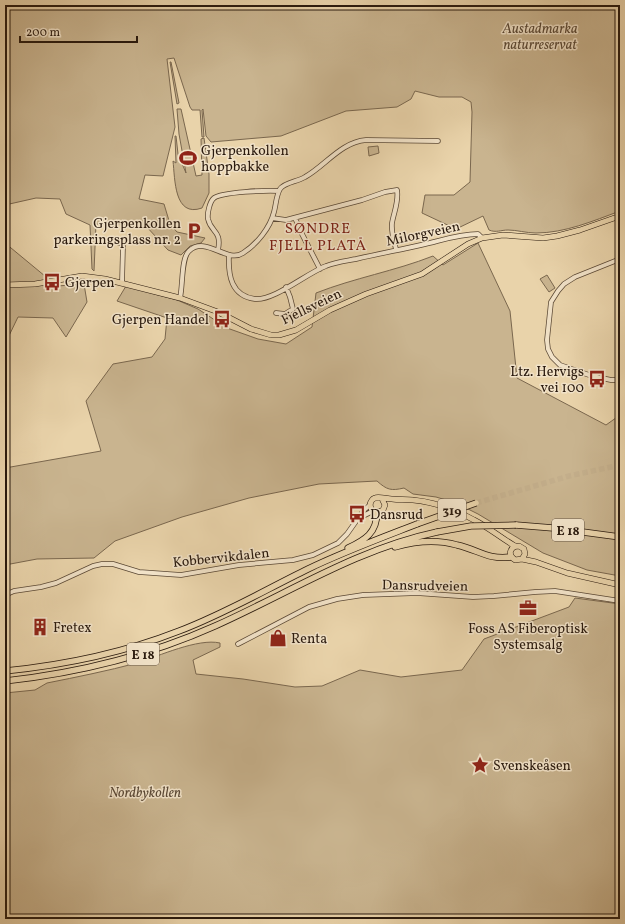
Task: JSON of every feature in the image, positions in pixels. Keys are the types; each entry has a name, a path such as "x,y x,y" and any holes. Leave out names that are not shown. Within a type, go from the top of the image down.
{"highway":[{"name":"E 18","path":"5,671 94,658 157,640 211,618 308,569 358,547 476,503"},
{"name":"E 18","path":"308,569 332,554 352,546 367,536 376,526 375,512"},
{"name":"E 18","path":"5,681 67,672 118,661 161,648 215,626 360,556 401,541 437,532 471,526 516,525 553,528 620,537"},
{"name":"E 18","path":"360,556 406,544 436,541 457,544 495,558 511,557"}],"main road":[{"name":"Fjellsveien","path":"5,285 35,284 82,276 97,277 180,298 218,312 251,329 271,335 285,334 296,330 330,310 354,299 422,274 468,244 482,238 503,235 543,238 557,236 580,230 620,216"},
{"path":"385,506 385,502 378,497 374,498 370,505 375,512 382,511 385,506 396,500"},
{"name":"319","path":"382,499 419,501 454,510 474,520 515,546 522,547 523,556"},
{"name":"319","path":"501,538 511,550"},
{"path":"511,557 511,550 515,546"},
{"name":"319","path":"511,557 516,560 523,556"},
{"name":"319","path":"523,556 567,573 620,585"}],"street":[{"path":"180,298 184,261 187,253 192,248 200,246 236,256 246,251 268,228 279,191 286,185 309,175 346,146 355,142 366,140 438,141"},
{"path":"218,250 219,236 210,224 208,217 213,199 248,192 270,190 279,191"},
{"path":"272,218 286,220 295,218 362,200 385,192 397,190 398,194 392,224 392,232 396,249"},
{"path":"295,218 320,269"},
{"name":"Milorgveien","path":"229,255 229,273 237,290 252,298 263,298 272,296 320,269 332,264 469,234 478,234 482,238"},
{"path":"110,241 118,242 123,246 122,283"},
{"path":"620,258 575,277 564,284 551,302 547,334 548,349 552,357 560,365 592,376 611,380 620,380"},
{"path":"276,313 285,314 293,309 286,288"},
{"name":"Kobbervikdalen","path":"5,595 14,591 56,583 93,566 102,564 113,564 128,570 139,572 181,574 249,564 293,560 312,555 338,543 347,534 364,510 370,505"},
{"name":"Kobbervikdalen","path":"359,518 375,512"},
{"name":"Dansrudveien","path":"238,644 309,607 337,599 364,595 417,593 473,597 555,591 578,593 620,601"}],"green space":[{"name":"Austadmarka naturreservat","path":"5,5 615,5 620,31 620,211 579,226 558,231 532,233 515,230 492,231 489,230 483,216 456,229 422,213 425,195 454,195 470,182 471,102 462,97 439,97 415,91 411,99 397,107 346,111 281,136 211,142 206,136 203,109 204,137 202,137 200,110 192,110 190,107 174,58 167,59 175,127 163,176 145,175 139,199 164,204 170,224 177,232 205,238 201,243 190,246 181,255 168,250 145,225 96,224 94,271 92,269 90,225 66,214 60,199 36,198 5,205"},
{"path":"170,62 179,103 177,104"},
{"name":"Gjerpenkollen hoppbakke","path":"177,109 181,109 196,176 202,175 201,139 204,138 209,174 209,193 202,208 193,210 186,207 181,202 176,186 173,161 176,163 175,136 178,154 186,173 179,134"},
{"path":"378,146 379,153 369,156 368,147"},
{"path":"5,243 57,286 84,284 87,302 66,337 53,318 18,317 5,344"},
{"path":"478,243 510,311 517,378 606,425 620,415 620,576 587,570 543,553 478,514 456,503 436,497 413,494 404,488 389,489 377,481 319,484 249,498 182,517 115,541 94,558 37,559 5,565 5,468 101,451 86,401 113,364 152,357 165,339 167,318 117,301 126,286 177,300 198,309 227,328 258,339 286,344 312,327 316,293 433,256 443,265"},
{"path":"547,275 555,288 549,292 540,279"},
{"name":"Nordbykollen","path":"575,598 620,604 620,919 5,919 5,693 35,690 47,683 126,666 190,645 211,642 220,643 220,647 193,660 196,674 295,687 322,686 360,670 401,677 462,670 484,639 569,607"}],"tunnel":[{"path":"476,503 569,476 620,465"}],"place":[{"name":"Gjerpenkollen hoppbakke","path":"188,158"},
{"name":"Gjerpenkollen parkeringsplass nr. 2","path":"194,231"},
{"name":"Gjerpen","path":"52,282"},
{"name":"Gjerpen Handel","path":"222,319"},
{"name":"Ltz. Hervigs vei 100","path":"597,379"},
{"name":"Dansrud","path":"357,514"},
{"name":"Foss AS Fiberoptisk Systemsalg","path":"528,608"},
{"name":"Fretex","path":"40,627"},
{"name":"Renta","path":"278,638"},
{"name":"Svenskeåsen","path":"480,765"}],"district":[{"name":"SØNDRE FJELL PLATÅ","path":"318,236"}]}
